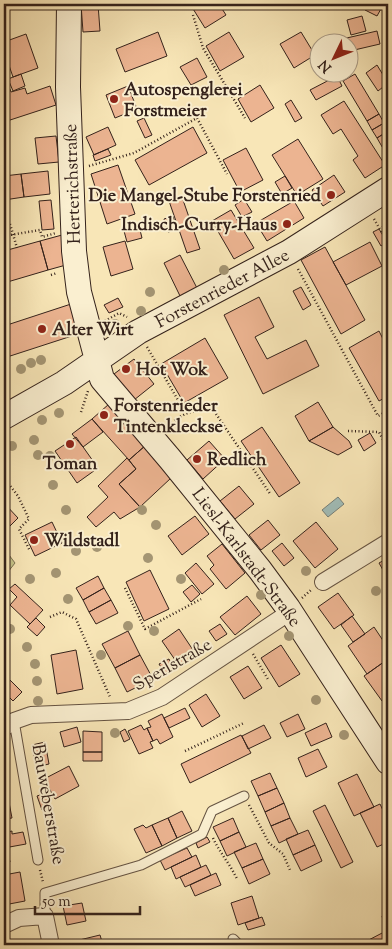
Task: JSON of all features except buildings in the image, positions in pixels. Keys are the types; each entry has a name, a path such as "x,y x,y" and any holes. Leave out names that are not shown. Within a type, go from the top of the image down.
{"main road":[{"name":"Herterichstraße","path":"69,4 72,231 79,292 91,335 95,362"},
{"name":"Forstenrieder Allee","path":"4,417 64,383 138,332 289,252 388,189"},
{"name":"Liesl-Karlstadt-Straße","path":"95,362 102,379 212,509 289,610 388,762"}],"street":[{"path":"322,582 388,542"},
{"name":"Sperlstraße","path":"9,725 31,715 128,712 162,697 246,642 289,610"},
{"path":"4,925 20,918 46,916 51,945"}],"lane":[{"name":"Bauweberstraße","path":"9,725 38,860"},
{"name":"Bauweberstraße","path":"45,893 141,865 202,834 212,811 244,796"},
{"path":"45,893 46,916"}],"path":[{"path":"193,15 203,48 245,118"},
{"path":"71,171 134,153 197,118 227,174"},
{"path":"366,204 388,246"},
{"path":"10,224 17,248"},
{"path":"4,236 40,230 42,237 72,231"},
{"path":"289,252 338,338 338,344 378,416 388,411"},
{"path":"91,335 105,331 101,323 119,313 127,318 138,332 185,412"},
{"path":"81,412 88,391"},
{"path":"153,437 185,412 214,411 271,495"},
{"path":"348,431 378,432 388,449"},
{"path":"4,478 18,496 28,518 19,529 30,552"},
{"path":"289,610 322,582"},
{"path":"125,588 145,629 201,599"},
{"path":"50,616 62,612 76,619 116,712"},
{"path":"246,642 269,681"},
{"path":"185,751 244,723"},
{"path":"244,796 269,843 283,854 290,870"},
{"path":"206,823 222,857 229,862 237,879"},
{"name":"Bauweberstraße","path":"38,860 45,893"}],"shaded area":[{"path":"9,555 15,563 4,577 4,562"}],"water":[{"path":"338,497 344,504 328,517 322,510"}],"place":[{"name":"Autospenglerei Forstmeier","path":"114,99"},
{"name":"Die Mangel-Stube Forstenried","path":"331,195"},
{"name":"Indisch-Curry-Haus","path":"287,224"},
{"name":"Alter Wirt","path":"42,329"},
{"name":"Hot Wok","path":"126,369"},
{"name":"Forstenrieder Tintenkleckse","path":"104,415"},
{"name":"Toman","path":"70,444"},
{"name":"Redlich","path":"197,459"},
{"name":"Wildstadl","path":"34,540"}]}
